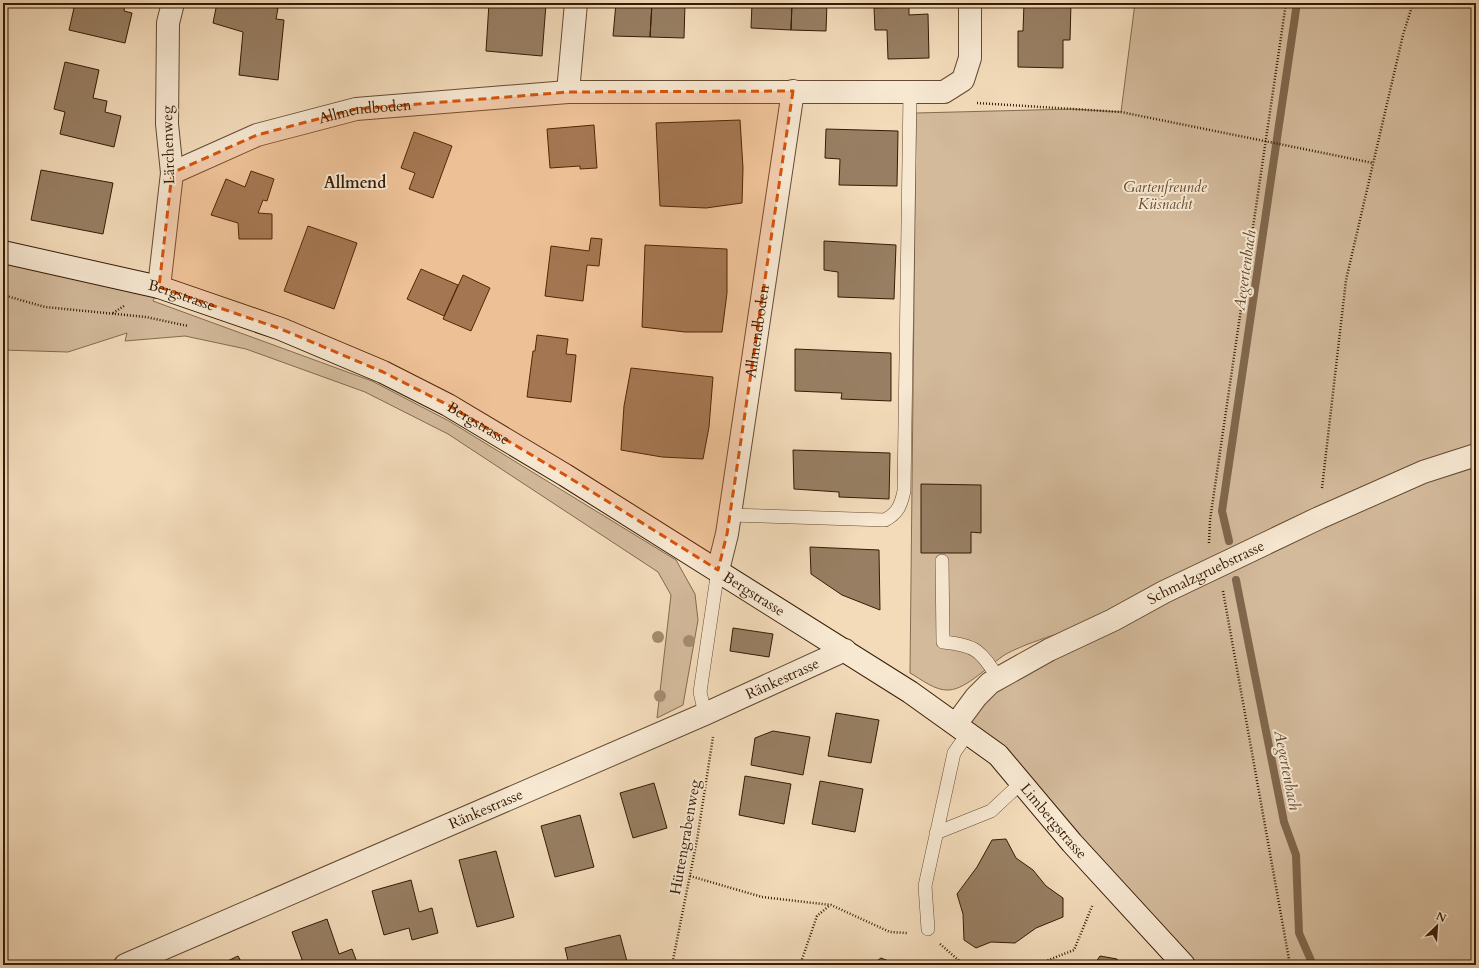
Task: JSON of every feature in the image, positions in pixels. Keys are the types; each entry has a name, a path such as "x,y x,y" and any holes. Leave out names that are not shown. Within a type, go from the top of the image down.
{"street":[{"name":"Lärchenweg","path":"159,287 172,172 167,124 168,23 173,3"},
{"path":"568,92 576,3"},
{"path":"944,92 963,80 970,58 970,3"},
{"name":"Allmendboden","path":"718,570 730,515 793,91"},
{"name":"Allmendboden","path":"172,172 257,135 356,109 568,92 944,92"},
{"name":"Bergstrasse","path":"3,252 159,287 281,329 383,372 448,406 565,474 910,692"},
{"name":"Schmalzgruebstrasse","path":"962,728 976,698 990,682 1164,592 1319,518 1423,472 1476,455"},
{"name":"Ränkestrasse","path":"125,965 705,714 845,650"},
{"name":"Limbergstrasse","path":"910,692 998,755 1072,843 1184,965"}],"lane":[{"path":"730,515 885,520 895,515 901,504 904,491 910,92"},
{"path":"942,561 943,642 958,643 972,647 984,656 998,678"},
{"path":"705,714 700,692 718,570"},
{"path":"931,934 925,886 954,754 962,728"},
{"path":"936,832 990,811 1022,782"}],"path":[{"path":"1286,3 1267,141 1210,520 1209,552 1223,589 1290,965"},
{"path":"1319,518 1346,280 1403,35 1413,3"},
{"path":"944,92 973,102 1121,112 1373,163"},
{"path":"3,295 45,307 146,317 190,326"},
{"name":"Hüttengrabenweg","path":"672,965 690,876 713,738 705,714"},
{"path":"690,876 762,897 831,905 890,932 913,933"},
{"path":"800,965 817,916 831,905"},
{"path":"1040,965 1046,960 1074,950 1093,906"},
{"path":"931,934 964,965"}],"highlighted area":[{"path":"793,91 727,534 718,570 565,475 448,405 383,372 281,329 159,287 172,173 257,135 356,109 568,92"}],"green space":[{"name":"Gartenfreunde Küsnacht","path":"1135,3 1476,3 1476,965 1184,965 956,724 1060,633 1006,654 971,681 956,689 939,689 910,673 916,113 1073,109 1121,112"},
{"path":"3,252 159,287 153,301 372,381 449,421 676,560 695,594 698,620 683,705 657,718 671,595 658,572 448,434 365,392 246,349 185,336 125,341 127,333 68,352 3,350"}],"building":[{"path":"55,3 125,3 124,11 132,13 125,43 69,30 74,8"},
{"path":"217,3 256,3 255,5 278,8 276,19 284,20 278,80 239,75 243,32 213,23"},
{"path":"489,3 546,4 542,56 486,51"},
{"path":"616,3 652,3 650,37 613,36"},
{"path":"652,3 685,3 684,38 650,37"},
{"path":"752,3 792,3 791,30 751,28"},
{"path":"792,3 827,3 826,31 791,30"},
{"path":"1024,3 1071,3 1070,40 1063,40 1063,68 1018,67 1018,31 1023,31"},
{"path":"909,7 909,15 928,14 929,58 888,59 887,30 875,30 874,8"},
{"path":"65,62 99,70 93,98 107,101 105,112 121,116 114,147 60,134 65,112 54,109"},
{"path":"740,120 743,168 742,203 706,208 660,206 656,123"},
{"path":"594,125 597,168 580,169 580,166 550,168 547,129"},
{"path":"826,129 898,131 897,186 839,185 840,159 825,158"},
{"path":"414,132 452,146 433,198 409,189 415,173 401,168"},
{"path":"41,170 113,183 103,234 31,220"},
{"path":"251,171 274,179 267,201 263,200 258,213 272,214 272,239 239,239 238,223 211,215 226,179 245,187"},
{"path":"308,226 357,243 334,309 284,291"},
{"path":"591,238 602,239 599,266 587,265 583,301 545,296 551,246 589,251"},
{"path":"824,241 896,245 894,299 838,297 838,272 824,270"},
{"path":"645,245 727,249 727,293 722,332 685,332 642,327"},
{"path":"421,269 458,285 444,316 407,299"},
{"path":"463,275 490,288 471,331 443,319"},
{"path":"537,335 568,339 566,354 576,355 571,402 527,397 533,351 535,351"},
{"path":"795,349 891,353 891,401 841,399 842,393 795,391"},
{"path":"631,368 713,377 709,427 703,459 662,457 621,450 624,406"},
{"path":"793,450 890,453 889,499 839,497 839,492 794,489"},
{"path":"921,484 981,485 981,533 971,532 971,553 921,553"},
{"path":"810,547 879,550 880,610 842,595 811,574"},
{"path":"733,628 773,634 769,657 730,651"},
{"path":"836,713 879,720 871,763 828,756"},
{"path":"773,731 810,737 803,775 751,765 755,738"},
{"path":"745,776 791,784 784,824 739,815"},
{"path":"820,781 863,789 855,832 812,824"},
{"path":"654,783 667,828 633,838 620,793"},
{"path":"580,815 594,867 555,877 541,826"},
{"path":"1006,839 1016,858 1033,870 1046,886 1063,898 1063,917 1036,928 1015,943 991,942 976,948 964,940 963,914 957,894 977,867 992,840"},
{"path":"496,851 514,917 477,927 459,860"},
{"path":"411,880 419,912 432,908 438,933 412,940 409,928 384,935 372,891"},
{"path":"327,919 339,954 352,949 358,965 304,965 292,932"},
{"path":"620,935 628,965 569,965 565,948"},
{"path":"238,956 243,965 219,965"},
{"path":"1100,956 1117,959 1120,965 1094,965"},
{"path":"881,958 899,965 871,965"}],"waterway":[{"name":"Aegertenbach","path":"1229,541 1222,511 1297,3"},
{"name":"Aegertenbach","path":"1236,580 1284,822 1296,855 1299,933 1313,965"}],"district":[{"name":"Allmend","path":"355,182"}]}
